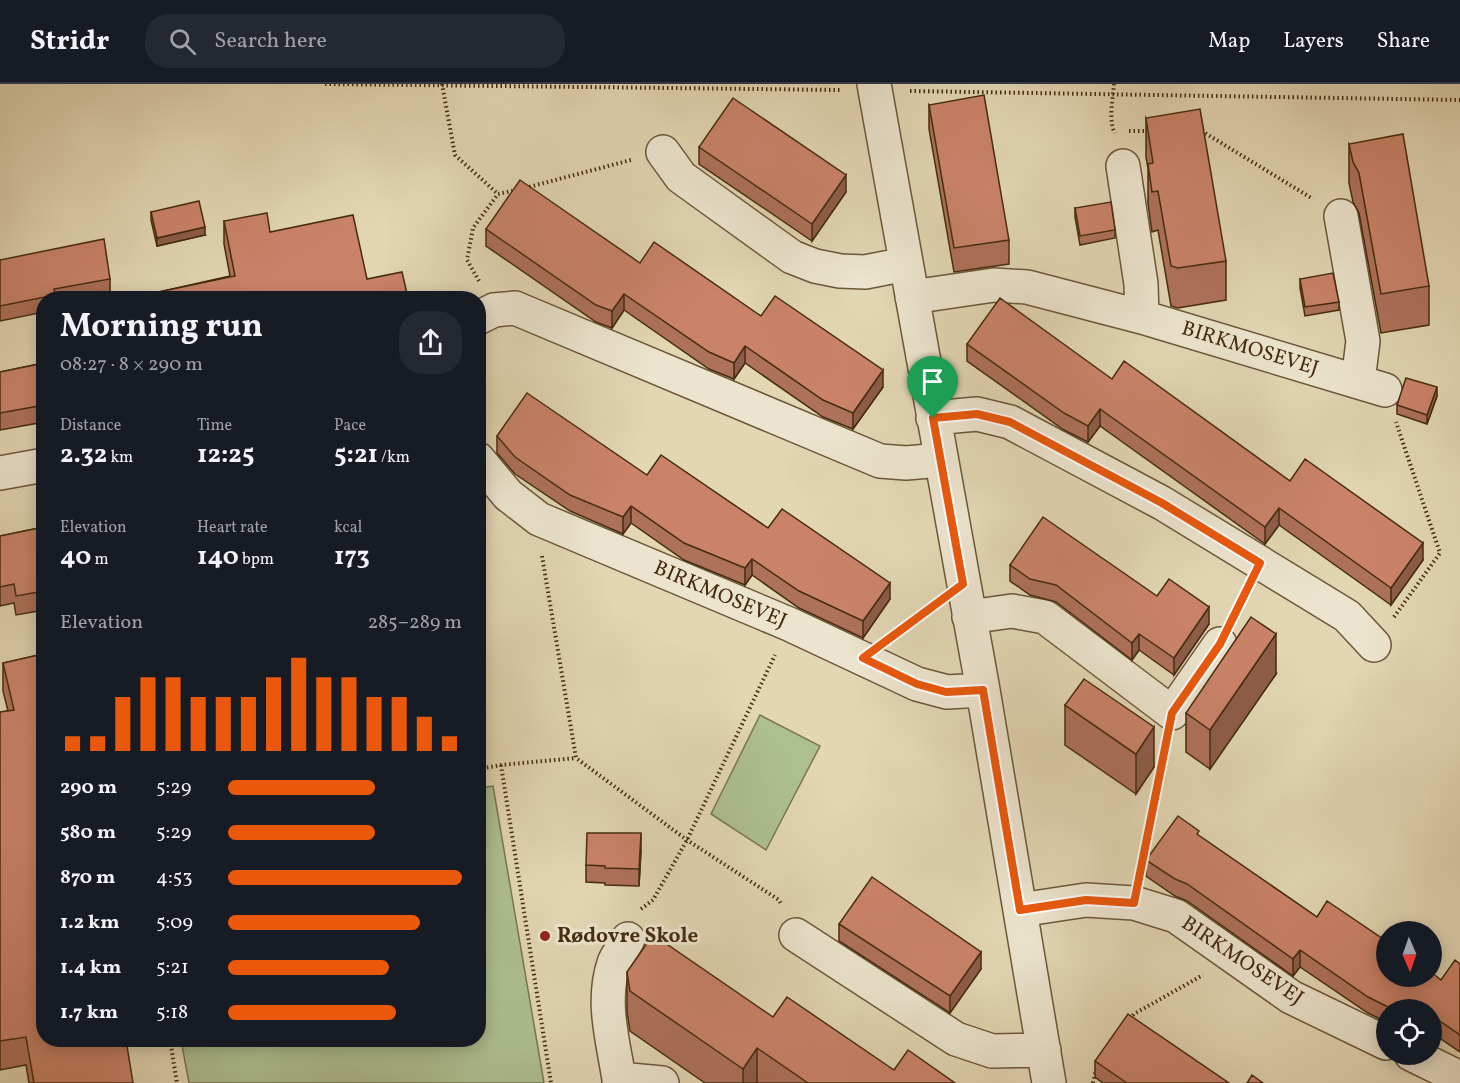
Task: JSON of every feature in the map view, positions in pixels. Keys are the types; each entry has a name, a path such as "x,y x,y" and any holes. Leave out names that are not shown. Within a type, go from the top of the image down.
{"street":[{"path":"874,84 983,690 1049,1083"},
{"path":"663,152 681,177 792,257 815,266 840,271 865,272 906,264"},
{"path":"1123,166 1141,284 1142,317"},
{"path":"1341,216 1372,386"},
{"name":"BIRKMOSEVEJ","path":"912,297 994,285 1027,287 1142,317 1372,386"},
{"path":"486,314 514,308 880,462 906,463 941,460"},
{"path":"933,418 977,414 1010,422 1162,503 1347,616 1374,645"},
{"path":"0,473 36,466"},
{"name":"BIRKMOSEVEJ","path":"486,469 508,495 538,519 789,624 917,684 946,692 983,690"},
{"path":"969,617 1012,611 1045,618 1172,713 1220,644"},
{"name":"BIRKMOSEVEJ","path":"1020,910 1086,900 1134,903 1176,916 1291,998 1376,1038"},
{"path":"796,935 956,1039 992,1050 1044,1050"},
{"path":"626,937 615,962 608,988 609,1014 619,1081 662,1083"},
{"path":"1433,1065 1460,1078"}],"path":[{"path":"442,84 455,155 498,194"},
{"path":"1113,130 1114,84"},
{"path":"1123,166 1121,131 1152,132"},
{"path":"1195,133 1205,133 1341,216"},
{"path":"478,291 467,260 473,228 498,194 663,152"},
{"path":"1372,386 1440,553 1374,645"},
{"path":"538,519 543,566 576,758"},
{"path":"1220,644 1260,563"},
{"path":"863,658 963,584"},
{"path":"626,937 653,900 687,840 789,624"},
{"path":"1134,903 1172,713"},
{"path":"486,768 576,758 687,840 779,900 796,935"},
{"path":"501,765 551,1083"},
{"path":"1127,1024 1134,1014 1234,957"},
{"path":"171,1047 177,1083"},
{"path":"1093,1083 1098,1061"}],"green space":[{"path":"760,715 820,746 766,850 711,814"},
{"path":"493,786 544,1083 189,1083 182,1047 486,1047 486,787"}],"building":[{"path":"984,95 1009,240 954,248 929,105"},
{"path":"733,98 846,175 812,224 699,147"},
{"path":"1200,109 1226,261 1178,268 1171,266 1158,191 1152,192 1148,164 1153,163 1146,118"},
{"path":"1403,134 1429,286 1381,294 1359,173 1353,162 1349,144"},
{"path":"520,180 640,263 654,242 761,316 775,296 883,370 853,413 823,400 745,346 734,363 709,352 624,294 612,311 596,305 486,229"},
{"path":"199,201 205,227 157,238 151,212"},
{"path":"1111,202 1115,230 1080,236 1075,208"},
{"path":"267,213 270,232 353,215 367,279 402,272 406,291 163,291 235,276 224,221"},
{"path":"104,239 110,279 54,289 54,291 36,291 36,299 0,306 0,260"},
{"path":"1333,273 1339,302 1305,307 1300,279"},
{"path":"1000,298 1112,379 1124,361 1290,481 1305,459 1423,543 1391,588 1279,508 1265,527 1100,409 1088,426 1064,413 967,344"},
{"path":"36,365 36,406 0,413 0,372"},
{"path":"1406,378 1437,387 1427,415 1397,405"},
{"path":"527,393 647,475 661,455 768,528 782,509 890,583 863,621 799,591 752,559 745,568 684,543 631,506 623,517 570,495 515,457 497,436"},
{"path":"1043,517 1157,596 1169,579 1209,607 1174,658 1139,634 1132,643 1056,585 1030,579 1010,565"},
{"path":"36,529 36,592 16,596 14,584 0,587 0,536"},
{"path":"1251,617 1276,634 1210,730 1186,713"},
{"path":"36,656 36,1047 127,1047 133,1083 34,1083 26,1037 0,1041 0,712 14,710 3,663"},
{"path":"1084,679 1154,727 1136,754 1065,705"},
{"path":"1178,816 1199,831 1197,834 1317,917 1327,901 1376,934 1376,987 1442,987 1442,979 1455,960 1460,964 1460,1035 1442,1023 1442,999 1376,999 1376,1001 1300,950 1293,959 1187,884 1146,860"},
{"path":"587,833 641,833 639,869 586,865"},
{"path":"872,877 981,952 950,996 839,924"},
{"path":"652,936 773,1017 787,997 894,1070 908,1050 955,1083 808,1083 757,1048 743,1069 630,991 627,972"},
{"path":"1128,1014 1229,1083 1127,1083 1095,1061"},
{"path":"1252,1075 1263,1083 1247,1083"}],"place":[{"name":"Rødovre Skole","path":"545,936"}],"route":[{"path":"977,414 1010,422 1162,503 1260,563 1220,644 1172,713 1134,903 1086,900 1020,910 983,690 946,692 917,684 863,658 963,584 933,418 977,414"}]}
